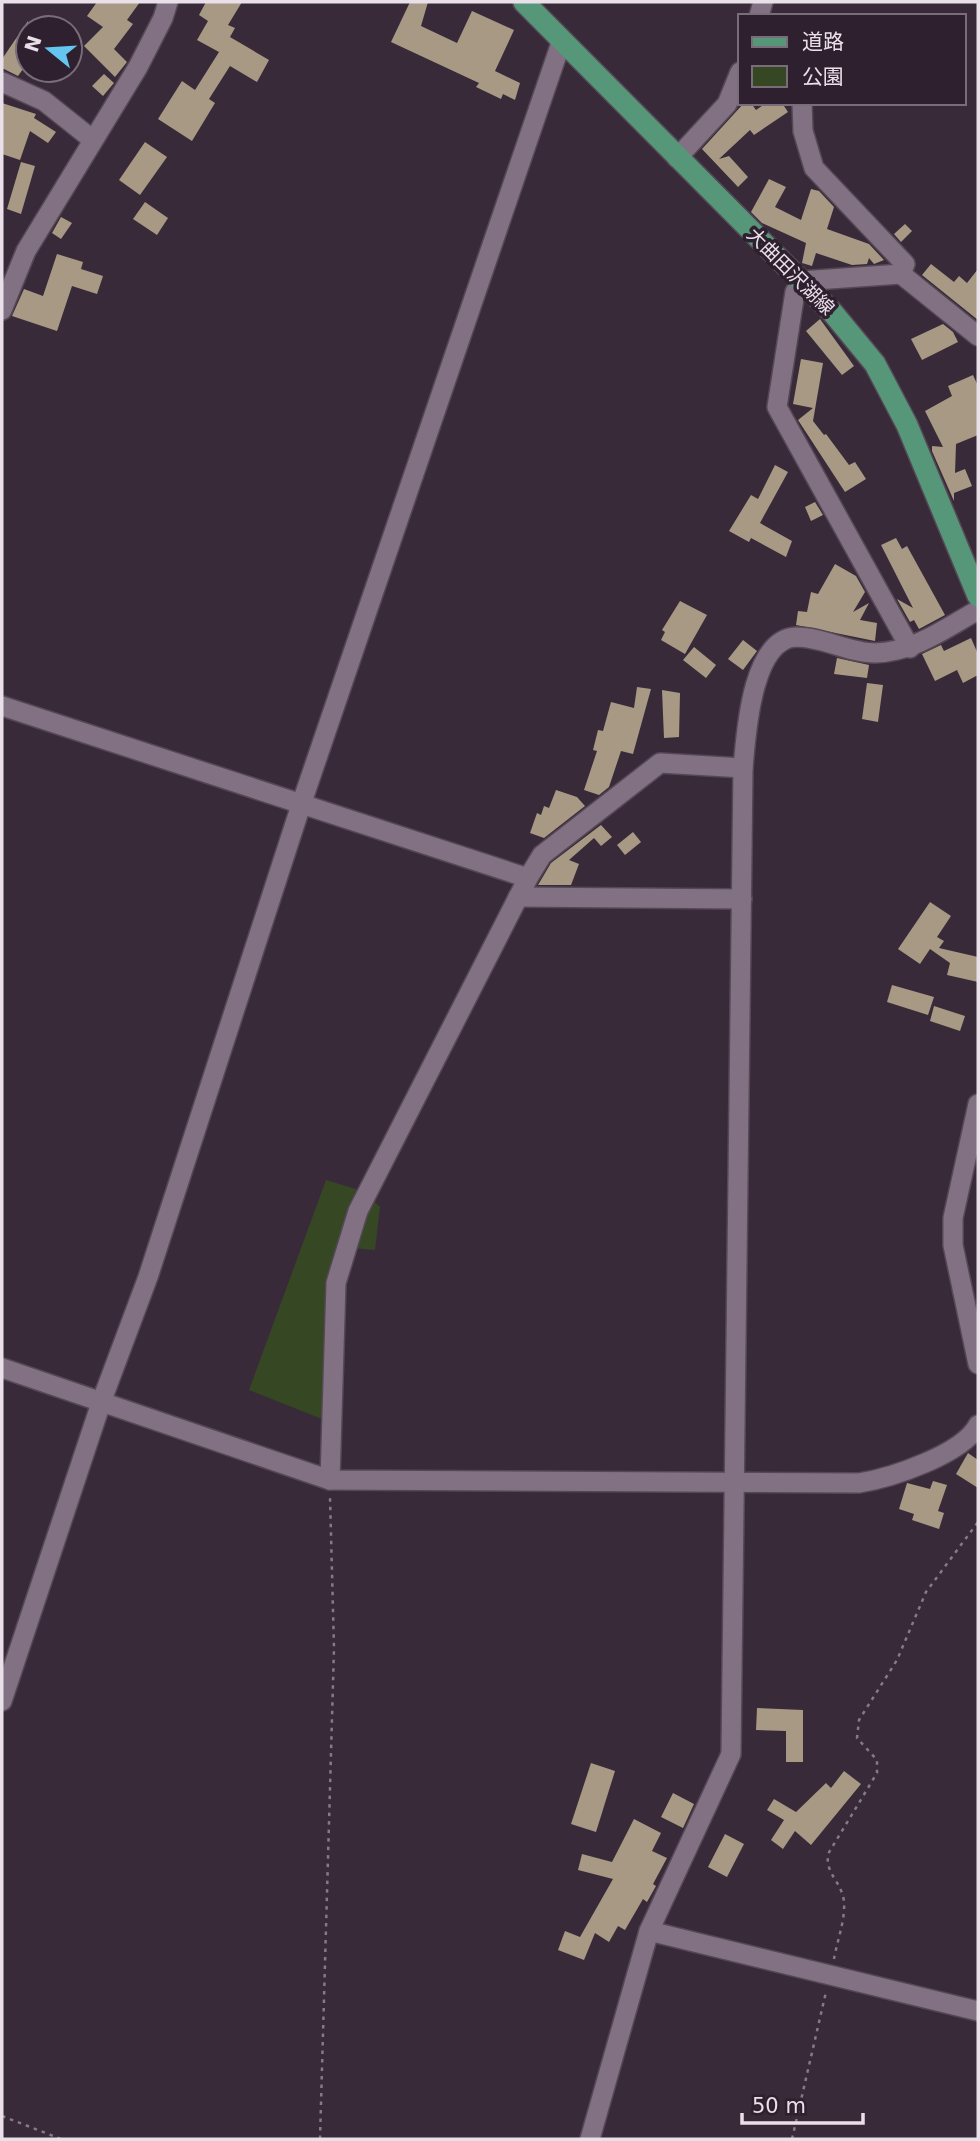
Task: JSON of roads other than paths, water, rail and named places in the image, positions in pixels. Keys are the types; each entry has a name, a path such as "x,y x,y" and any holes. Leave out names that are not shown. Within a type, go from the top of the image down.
{"main road":[{"name":"大曲田沢湖線","path":"524,2 833,313 875,364 907,425 978,596"}],"street":[{"path":"2,310 26,251 138,67 163,18 168,2"},
{"path":"2,1701 102,1400 148,1277 302,802 562,40"},
{"path":"677,158 727,104 738,77"},
{"path":"2,82 44,100 93,140"},
{"path":"802,105 803,131 814,168 905,264 901,274"},
{"path":"910,648 777,407 795,292 801,281 901,274 978,336"},
{"path":"590,2139 649,1931 731,1754 743,768 750,701 762,669 780,642 796,637 874,653 910,648 978,610"},
{"path":"2,706 528,878"},
{"path":"330,1479 336,1283 358,1210 528,878 542,855 660,763 743,768"},
{"path":"518,897 742,899"},
{"path":"978,1104 953,1217 953,1245 978,1364"},
{"path":"2,1368 330,1479 859,1483 882,1479 961,1445 978,1425"},
{"path":"649,1931 978,2011"}]}
